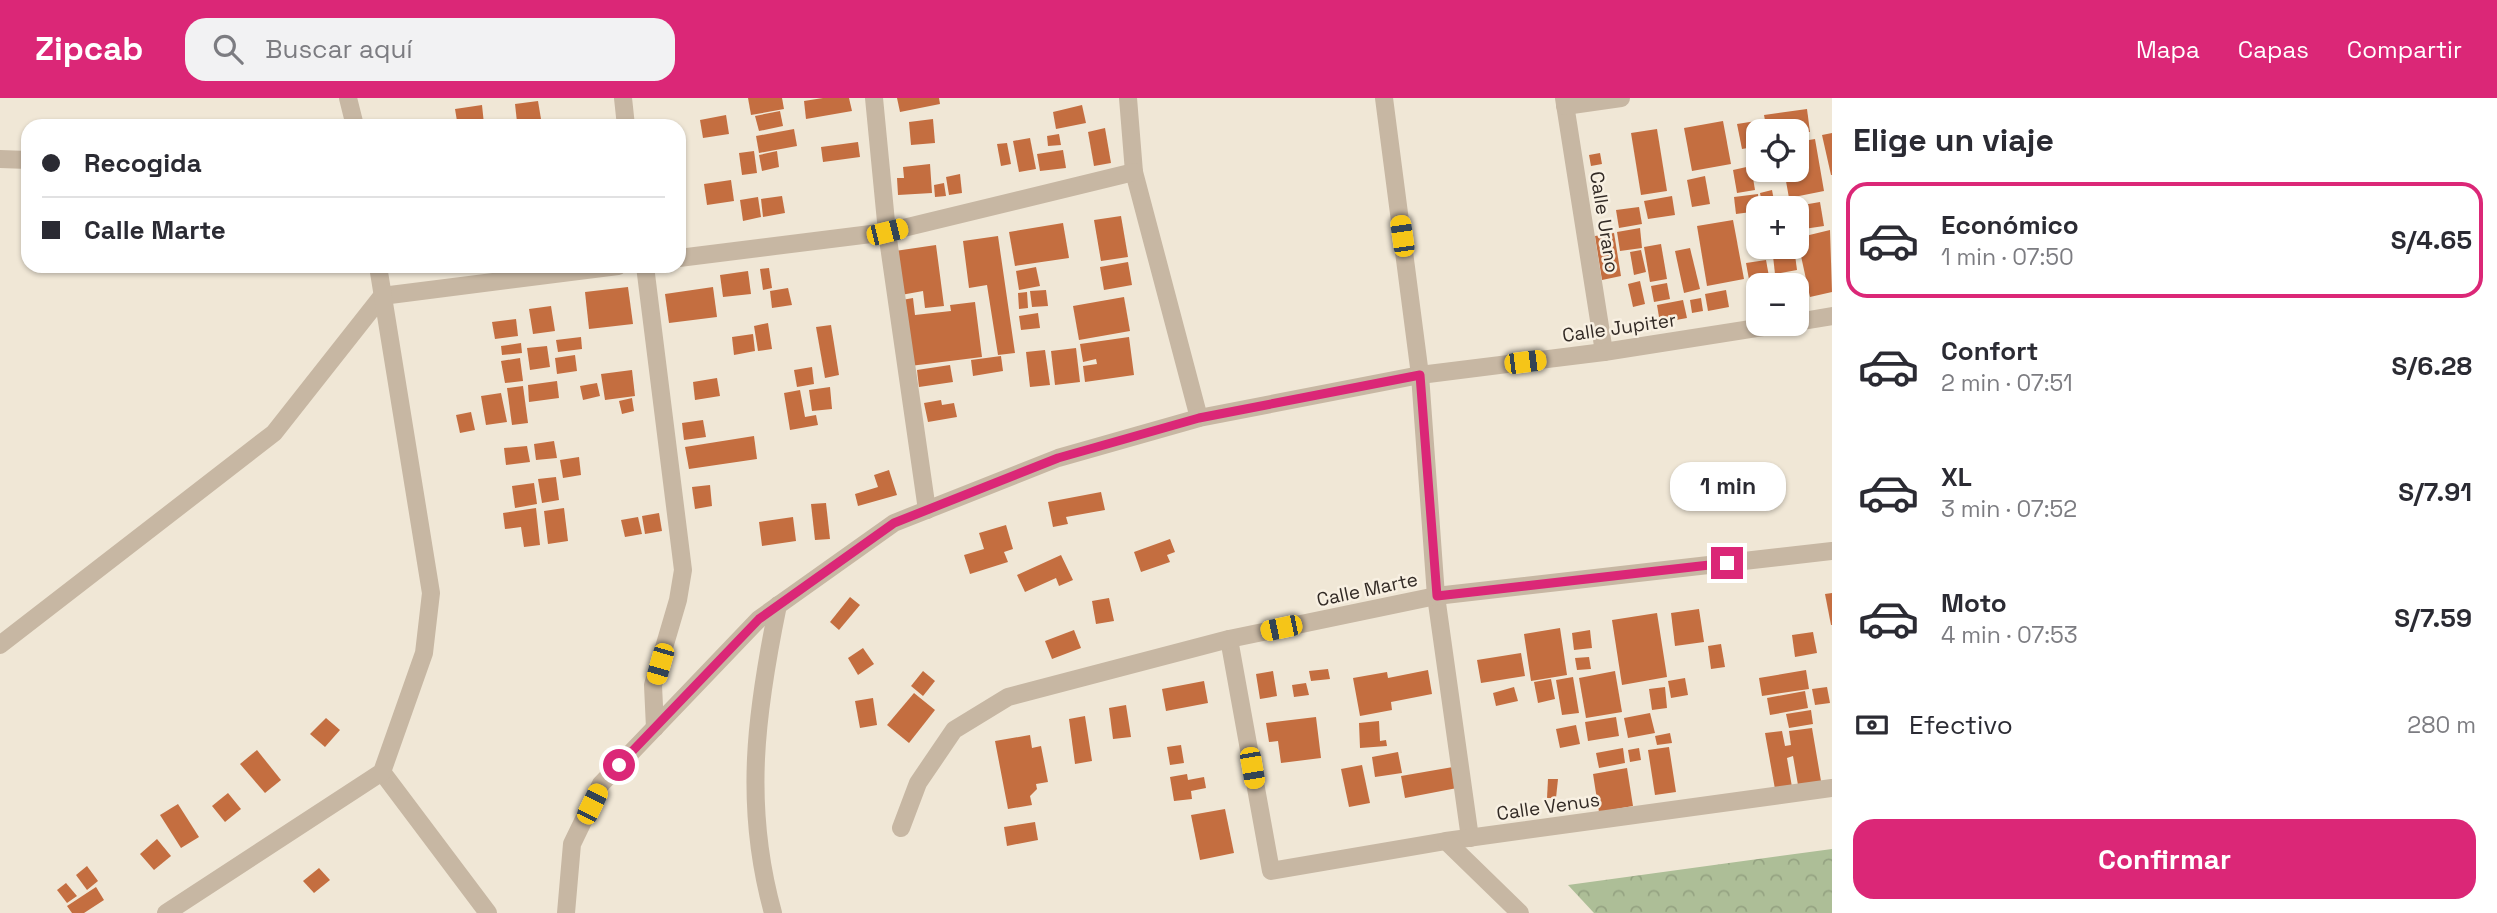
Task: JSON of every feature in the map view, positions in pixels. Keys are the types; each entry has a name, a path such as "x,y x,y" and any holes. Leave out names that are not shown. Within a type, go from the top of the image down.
{"street":[{"path":"348,98 353,119"},
{"path":"623,98 625,119"},
{"path":"874,98 887,232 927,510"},
{"path":"1128,98 1134,172 1199,418"},
{"path":"1384,98 1420,375 1437,596 1469,838"},
{"path":"1565,102 1621,98"},
{"name":"Calle Urano","path":"1565,102 1604,352"},
{"path":"0,159 21,160"},
{"path":"686,257 887,232 1134,172"},
{"path":"166,913 382,772 424,653 431,593 379,273"},
{"path":"0,645 274,433 382,296 563,273"},
{"path":"646,273 683,570 678,600 653,685 655,727"},
{"path":"1809,319 1832,316"},
{"name":"Calle Jupiter","path":"566,913 572,844 601,785 759,619 894,523 1058,458 1199,418 1420,375 1604,352 1746,330"},
{"name":"Calle Marte","path":"901,828 918,783 954,730 1008,697 1229,639 1437,596 1832,551"},
{"path":"773,913 761,870 755,794 759,696 778,605"},
{"name":"Calle Venus","path":"1229,639 1271,872 1446,841 1832,788"},
{"path":"382,772 488,913"},
{"path":"1446,841 1520,913"}],"green space":[{"path":"1832,849 1832,913 1594,913 1568,885"}],"building":[{"path":"748,98 782,98 784,109 751,115"},
{"path":"849,98 852,111 806,119 804,101"},
{"path":"897,98 939,98 940,104 900,112"},
{"path":"538,101 541,119 517,119 515,104"},
{"path":"482,105 483,119 457,119 455,109"},
{"path":"1082,105 1086,123 1056,129 1053,112"},
{"path":"1807,109 1808,119 1765,119 1764,115"},
{"path":"780,111 783,126 759,131 755,116"},
{"path":"726,115 729,134 703,138 700,120"},
{"path":"933,119 935,143 911,145 909,122"},
{"path":"1723,121 1731,164 1692,171 1684,128"},
{"path":"1746,123 1746,148 1742,149 1737,124"},
{"path":"1105,128 1111,163 1094,166 1088,132"},
{"path":"794,129 797,146 759,153 756,136"},
{"path":"1657,129 1667,191 1641,195 1631,133"},
{"path":"1832,133 1832,175 1831,175 1822,135"},
{"path":"1059,134 1061,145 1048,146 1047,136"},
{"path":"1030,138 1036,169 1019,172 1013,141"},
{"path":"1815,139 1824,191 1789,196 1786,182 1809,182 1809,140"},
{"path":"858,142 860,157 823,162 821,147"},
{"path":"1007,143 1011,164 1001,166 997,144"},
{"path":"1063,150 1066,168 1040,171 1037,154"},
{"path":"754,151 757,173 742,175 739,153"},
{"path":"777,151 779,167 762,171 759,155"},
{"path":"1600,153 1602,164 1591,166 1589,155"},
{"path":"930,164 932,193 898,195 897,178 904,178 903,167"},
{"path":"1746,167 1746,182 1754,182 1755,190 1737,193 1733,170"},
{"path":"960,174 962,193 949,195 946,177"},
{"path":"1705,176 1710,204 1692,207 1687,180"},
{"path":"731,180 734,201 707,205 704,184"},
{"path":"944,183 946,196 935,197 934,185"},
{"path":"1772,190 1773,196 1761,196 1760,193"},
{"path":"1758,194 1746,196 1746,213 1736,214 1734,197"},
{"path":"782,196 785,213 763,217 761,199"},
{"path":"1672,196 1675,215 1648,219 1644,201"},
{"path":"758,197 761,217 743,221 740,200"},
{"path":"1820,202 1824,226 1809,228 1809,204"},
{"path":"1639,207 1642,224 1619,228 1616,210"},
{"path":"1121,216 1128,257 1101,261 1094,220"},
{"path":"1733,220 1744,279 1707,286 1697,226"},
{"path":"1063,223 1069,258 1015,266 1009,232"},
{"path":"1640,228 1642,248 1620,251 1617,232"},
{"path":"1830,230 1832,292 1810,297 1809,273 1805,273 1802,259 1809,259 1809,235"},
{"path":"1614,233 1621,276 1602,280 1595,236"},
{"path":"998,236 1015,353 998,355 987,285 969,288 963,241"},
{"path":"1661,244 1667,279 1650,282 1644,247"},
{"path":"936,245 944,306 925,308 923,291 901,295 895,251"},
{"path":"1690,248 1700,289 1684,293 1675,251"},
{"path":"1641,250 1646,272 1634,275 1630,252"},
{"path":"1773,259 1796,259 1797,270 1775,273"},
{"path":"1766,260 1768,273 1748,273 1746,263"},
{"path":"1128,262 1132,285 1104,290 1100,267"},
{"path":"1036,267 1040,286 1019,290 1016,271"},
{"path":"769,268 772,288 763,290 760,269"},
{"path":"748,271 751,294 723,297 720,275"},
{"path":"1640,281 1645,304 1633,307 1628,284"},
{"path":"1667,283 1670,299 1654,302 1651,286"},
{"path":"628,287 633,324 589,329 585,292"},
{"path":"713,287 717,317 669,323 665,294"},
{"path":"788,288 792,305 772,308 770,291"},
{"path":"1046,290 1048,306 1032,307 1030,291"},
{"path":"1726,290 1729,307 1708,311 1705,294"},
{"path":"1027,292 1028,308 1019,309 1018,293"},
{"path":"1124,297 1130,331 1079,340 1073,306"},
{"path":"913,298 915,315 951,311 950,305 975,302 982,357 910,366 902,300"},
{"path":"1701,298 1703,311 1692,313 1690,300"},
{"path":"1683,300 1687,318 1660,323 1657,305"},
{"path":"551,306 555,331 533,334 529,309"},
{"path":"1038,313 1040,328 1021,330 1019,316"},
{"path":"516,319 518,336 495,339 492,322"},
{"path":"768,323 772,349 758,351 754,326"},
{"path":"831,325 839,375 825,378 816,327"},
{"path":"753,334 755,351 734,355 732,337"},
{"path":"581,337 582,349 558,352 556,340"},
{"path":"1129,337 1134,375 1085,382 1083,366 1097,364 1096,359 1083,362 1080,344"},
{"path":"521,343 522,353 502,355 501,346"},
{"path":"547,346 550,367 530,370 527,348"},
{"path":"1076,348 1080,382 1055,385 1051,351"},
{"path":"1045,350 1050,385 1030,387 1026,352"},
{"path":"575,355 577,371 557,374 555,358"},
{"path":"1001,356 1003,371 973,376 971,360"},
{"path":"520,358 523,381 505,383 501,361"},
{"path":"950,365 953,382 919,387 917,370"},
{"path":"812,367 814,384 797,387 794,370"},
{"path":"632,370 635,396 605,400 601,374"},
{"path":"717,378 720,396 695,400 693,382"},
{"path":"557,381 559,398 529,402 528,385"},
{"path":"597,383 600,396 583,400 580,386"},
{"path":"523,386 528,423 512,425 507,388"},
{"path":"830,387 832,409 812,411 809,390"},
{"path":"800,390 805,417 816,415 818,425 790,430 784,393"},
{"path":"501,393 507,422 486,425 481,396"},
{"path":"632,398 634,411 622,414 619,401"},
{"path":"941,400 942,405 954,403 957,417 928,422 924,403"},
{"path":"471,412 475,430 460,433 456,415"},
{"path":"703,420 706,437 684,440 682,423"},
{"path":"754,436 757,459 689,469 685,447"},
{"path":"554,441 557,458 536,460 534,444"},
{"path":"527,446 530,462 506,465 504,448"},
{"path":"579,457 581,475 563,478 560,460"},
{"path":"889,470 897,495 858,506 855,494 878,487 874,475"},
{"path":"556,477 559,500 542,503 538,479"},
{"path":"534,483 537,504 515,508 512,486"},
{"path":"710,485 712,506 695,509 692,487"},
{"path":"1101,492 1105,510 1066,517 1068,524 1053,527 1048,502"},
{"path":"826,503 830,539 815,540 811,504"},
{"path":"536,508 540,545 524,547 521,527 505,529 503,513"},
{"path":"564,508 568,541 548,544 544,511"},
{"path":"659,513 662,531 645,534 642,516"},
{"path":"638,517 642,534 625,537 621,520"},
{"path":"793,517 796,541 762,546 759,522"},
{"path":"1006,525 1013,549 1004,552 1008,562 970,574 964,555 984,549 979,533"},
{"path":"1170,539 1175,552 1167,555 1170,562 1141,572 1134,552"},
{"path":"1061,555 1073,580 1059,586 1056,578 1025,592 1017,575"},
{"path":"1832,593 1832,625 1831,625 1825,594"},
{"path":"850,597 860,605 839,630 830,622"},
{"path":"1109,598 1114,621 1096,624 1092,601"},
{"path":"1699,609 1704,642 1675,646 1671,613"},
{"path":"1657,613 1667,677 1622,685 1612,620"},
{"path":"1560,628 1567,675 1531,681 1524,634"},
{"path":"1074,630 1081,648 1052,659 1045,641"},
{"path":"1590,630 1592,648 1574,650 1572,633"},
{"path":"1813,632 1817,653 1795,657 1792,635"},
{"path":"1721,644 1725,667 1711,669 1708,646"},
{"path":"863,648 874,664 858,675 848,658"},
{"path":"1521,653 1525,676 1481,683 1477,660"},
{"path":"1589,657 1591,669 1577,670 1575,658"},
{"path":"1328,669 1330,679 1311,681 1309,671"},
{"path":"1428,670 1432,694 1391,702 1392,710 1360,716 1353,678 1387,672 1388,678"},
{"path":"1806,670 1809,689 1762,696 1759,678"},
{"path":"923,671 935,681 923,696 911,686"},
{"path":"1273,671 1277,696 1260,699 1256,674"},
{"path":"1615,671 1622,712 1586,718 1579,678"},
{"path":"1573,677 1579,713 1562,715 1556,680"},
{"path":"1685,678 1688,695 1671,698 1668,681"},
{"path":"1551,679 1555,699 1538,703 1534,682"},
{"path":"1204,681 1208,703 1166,711 1162,689"},
{"path":"1306,683 1309,695 1294,697 1292,685"},
{"path":"1514,687 1518,701 1496,706 1493,693"},
{"path":"1665,687 1667,708 1652,710 1649,689"},
{"path":"1827,687 1830,703 1815,705 1812,689"},
{"path":"1805,691 1808,708 1770,715 1767,698"},
{"path":"914,693 935,710 909,743 887,725"},
{"path":"873,698 877,725 860,728 855,701"},
{"path":"1126,705 1131,737 1113,739 1109,708"},
{"path":"1811,710 1813,724 1789,728 1786,714"},
{"path":"1650,713 1655,733 1628,738 1624,718"},
{"path":"1085,716 1092,761 1075,764 1069,719"},
{"path":"1316,717 1321,758 1281,763 1278,741 1269,742 1266,723"},
{"path":"1616,717 1619,736 1588,741 1585,722"},
{"path":"326,718 340,730 325,747 310,734"},
{"path":"1379,721 1380,741 1386,740 1387,746 1360,748 1359,723"},
{"path":"1576,725 1580,744 1560,748 1556,729"},
{"path":"1812,728 1821,781 1798,785 1793,756 1787,758 1792,787 1775,789 1765,733 1782,731 1785,746 1791,745 1789,731"},
{"path":"1670,733 1672,743 1657,745 1655,736"},
{"path":"1030,735 1032,748 1041,746 1048,782 1036,784 1037,789 1030,796 1032,805 1008,809 995,741"},
{"path":"1181,745 1184,763 1170,765 1167,747"},
{"path":"1669,747 1676,792 1655,795 1648,750"},
{"path":"1623,748 1625,763 1599,768 1596,753"},
{"path":"1639,748 1641,760 1630,762 1628,750"},
{"path":"257,750 281,780 265,793 240,764"},
{"path":"1398,752 1402,773 1375,777 1372,757"},
{"path":"1362,765 1370,803 1349,807 1341,769"},
{"path":"1453,767 1457,788 1405,798 1401,776"},
{"path":"1627,768 1633,806 1599,812 1593,774"},
{"path":"1187,774 1188,780 1204,777 1206,788 1191,791 1192,799 1174,801 1170,777"},
{"path":"1548,779 1558,779 1556,798 1547,798"},
{"path":"228,793 241,809 225,822 212,806"},
{"path":"178,804 199,837 181,848 160,815"},
{"path":"1225,809 1234,853 1200,860 1191,815"},
{"path":"1035,822 1038,840 1007,846 1004,827"},
{"path":"157,839 171,856 154,870 140,854"},
{"path":"87,866 98,881 87,890 76,875"},
{"path":"319,868 330,880 314,893 303,881"},
{"path":"66,883 77,896 67,903 57,890"},
{"path":"96,887 104,900 84,913 72,913 67,906"}],"route":[{"path":"619,765 759,619 894,523 1058,458 1199,418 1420,375 1437,596 1727,563"}]}
